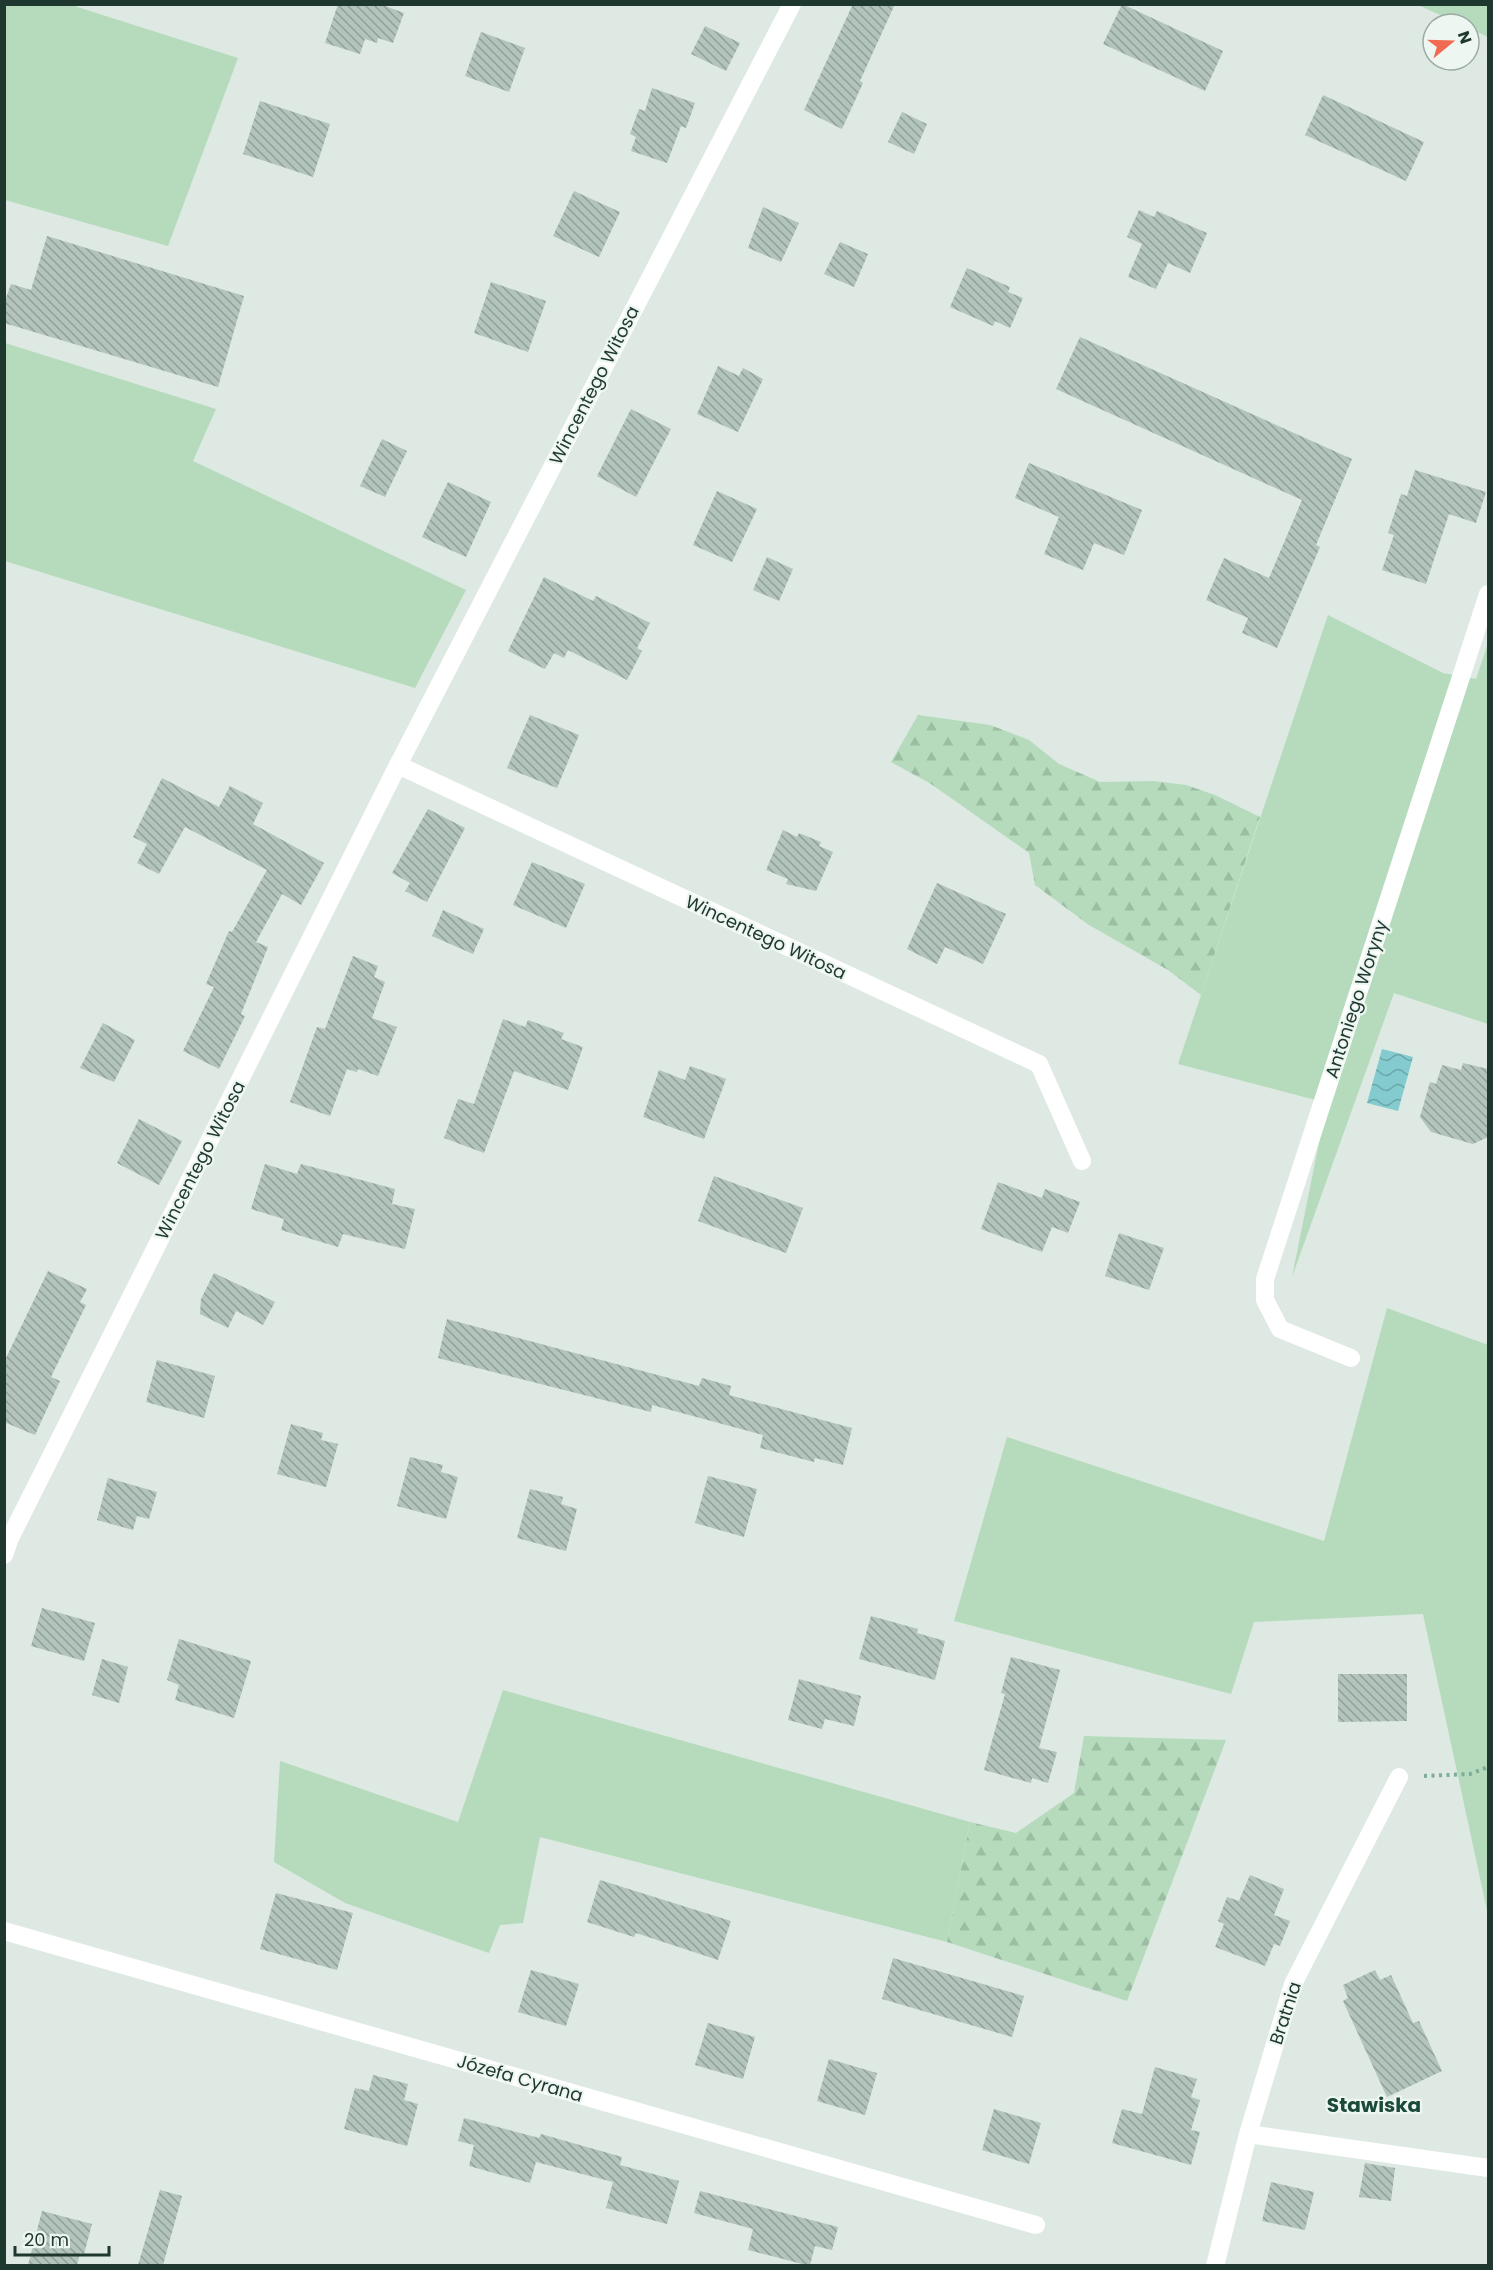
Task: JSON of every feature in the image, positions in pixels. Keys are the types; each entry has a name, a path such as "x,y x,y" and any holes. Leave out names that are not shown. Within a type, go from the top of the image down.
{"street":[{"name":"Wincentego Witosa","path":"4,1555 398,765 792,4"},
{"name":"Antoniego Woryny","path":"1351,1358 1280,1329 1265,1300 1265,1279 1488,594"},
{"name":"Wincentego Witosa","path":"398,765 1039,1064 1082,1161"},
{"name":"Bratnia","path":"1215,2265 1248,2134 1293,1984 1399,1778"},
{"name":"Józefa Cyrana","path":"4,1931 1036,2225"},
{"path":"1248,2134 1488,2168"}],"path":[{"path":"1399,1778 1470,1774 1488,1767"}],"green space":[{"path":"4,5 71,5 238,58 168,246 5,200"},
{"path":"1418,5 1488,5 1488,37 1481,34 1481,12 1433,12"},
{"path":"5,343 216,409 193,461 466,590 415,688 5,561"},
{"path":"1328,615 1443,673 1476,679 1488,643 1488,1024 1394,993 1292,1277 1327,1103 1178,1064"},
{"path":"918,715 990,725 1029,740 1059,764 1100,782 1154,781 1186,785 1215,795 1260,817 1201,995 1168,970 1089,925 1035,885 1029,853 931,784 891,762"},
{"path":"1387,1308 1488,1345 1488,1915 1423,1614 1254,1622 1231,1694 954,1621 1007,1437 1324,1541"},
{"path":"503,1690 970,1822 947,1942 540,1837 523,1923 500,1925 489,1953 345,1903 274,1862 280,1761 458,1822"},
{"path":"1084,1736 1226,1740 1127,2001 947,1942 970,1822 1016,1833 1074,1793"}],"water":[{"path":"1382,1049 1413,1057 1398,1111 1367,1103"}],"building":[{"path":"338,4 380,4 404,13 393,43 378,38 377,43 365,39 360,54 325,43"},
{"path":"853,4 895,4 860,81 863,83 842,129 804,110"},
{"path":"1122,4 1223,51 1205,91 1103,44"},
{"path":"705,26 740,43 726,71 691,54"},
{"path":"481,32 525,48 509,92 465,76"},
{"path":"652,88 695,103 686,128 681,126 667,163 631,151 636,137 630,134 639,109 645,111"},
{"path":"1323,95 1424,142 1406,181 1305,135"},
{"path":"260,101 330,124 313,177 243,154"},
{"path":"902,112 927,124 914,154 888,142"},
{"path":"574,191 620,212 599,257 553,236"},
{"path":"763,207 799,223 781,262 748,248"},
{"path":"1139,210 1154,217 1157,211 1207,233 1190,273 1168,263 1156,289 1128,277 1142,244 1127,237"},
{"path":"47,236 244,296 218,387 4,323 4,304 11,284 31,290"},
{"path":"840,242 868,254 854,287 824,274"},
{"path":"967,268 1010,287 1008,292 1023,298 1010,328 995,321 993,326 950,307"},
{"path":"491,282 546,301 528,352 474,333"},
{"path":"1080,337 1352,459 1316,545 1320,547 1277,648 1242,633 1248,618 1206,600 1224,558 1269,578 1302,500 1056,389"},
{"path":"718,366 739,376 743,368 763,379 738,432 697,414"},
{"path":"631,409 671,429 636,497 597,476"},
{"path":"382,439 407,451 385,497 360,486"},
{"path":"1029,463 1142,510 1124,555 1094,543 1083,570 1044,554 1059,517 1015,498"},
{"path":"1415,470 1486,492 1476,523 1449,514 1426,584 1382,570 1394,535 1388,533 1401,494 1407,496"},
{"path":"448,482 491,502 466,557 422,537"},
{"path":"717,491 757,509 732,562 693,545"},
{"path":"767,557 793,569 779,601 753,590"},
{"path":"544,577 593,601 596,596 650,623 637,648 642,651 627,680 568,650 564,658 554,653 545,669 508,651"},
{"path":"530,715 579,735 557,788 507,768"},
{"path":"162,778 219,807 230,786 263,803 253,824 324,863 301,905 282,894 256,942 268,947 241,1014 245,1016 219,1069 183,1051 214,987 206,984 229,931 232,932 267,870 185,827 159,874 137,863 147,844 133,837"},
{"path":"428,809 465,828 427,902 405,891 410,883 392,873"},
{"path":"783,830 797,837 799,833 821,842 819,846 833,852 816,891 786,884 788,879 766,870"},
{"path":"532,862 585,884 566,928 513,905"},
{"path":"937,883 1006,914 983,964 945,947 937,964 907,949"},
{"path":"443,910 484,929 473,954 432,936"},
{"path":"353,956 378,966 374,977 385,982 372,1018 397,1027 378,1076 358,1069 357,1072 347,1069 330,1116 290,1102 317,1027 325,1029"},
{"path":"503,1019 525,1027 528,1020 564,1033 561,1039 583,1047 568,1090 514,1071 484,1153 444,1138 458,1099 474,1104"},
{"path":"103,1023 135,1040 114,1082 80,1068"},
{"path":"1463,1063 1488,1069 1488,1137 1473,1144 1431,1132 1420,1117 1430,1082 1436,1084 1442,1065 1461,1070"},
{"path":"690,1066 726,1079 704,1139 643,1117 659,1070 685,1080"},
{"path":"139,1119 182,1141 159,1185 117,1163"},
{"path":"265,1164 297,1174 301,1164 395,1189 392,1204 415,1209 405,1249 343,1234 338,1247 281,1230 284,1219 251,1209"},
{"path":"714,1176 803,1208 786,1253 698,1221"},
{"path":"998,1182 1042,1198 1045,1189 1080,1202 1068,1233 1052,1227 1042,1252 981,1229"},
{"path":"1119,1233 1164,1248 1149,1290 1105,1276"},
{"path":"48,1271 87,1289 80,1302 86,1305 51,1377 60,1381 35,1435 4,1422 4,1362"},
{"path":"214,1273 275,1302 263,1325 236,1311 228,1328 200,1314 201,1299"},
{"path":"447,1319 699,1386 702,1378 731,1386 729,1395 852,1428 843,1465 815,1458 814,1462 760,1448 763,1435 652,1405 651,1412 438,1358"},
{"path":"157,1360 215,1376 204,1418 146,1402"},
{"path":"291,1424 323,1433 321,1440 338,1444 326,1487 277,1474"},
{"path":"410,1457 443,1465 441,1472 458,1477 446,1519 397,1506"},
{"path":"708,1476 757,1489 744,1537 695,1523"},
{"path":"108,1478 157,1492 149,1519 137,1516 133,1530 97,1520"},
{"path":"530,1489 563,1497 561,1504 577,1509 566,1551 517,1538"},
{"path":"42,1608 95,1623 84,1661 31,1646"},
{"path":"871,1616 918,1629 917,1633 945,1641 935,1680 859,1659"},
{"path":"179,1639 251,1661 234,1718 175,1700 179,1685 167,1680"},
{"path":"1011,1657 1060,1670 1039,1748 1057,1752 1048,1783 1032,1778 1031,1783 984,1770 1005,1694 1001,1693"},
{"path":"102,1659 128,1667 119,1703 92,1695"},
{"path":"1338,1674 1407,1674 1407,1721 1338,1722"},
{"path":"799,1679 861,1696 854,1726 825,1719 822,1729 788,1720"},
{"path":"1250,1875 1284,1889 1274,1915 1290,1921 1280,1946 1274,1944 1265,1966 1215,1947 1224,1924 1218,1921 1227,1897 1239,1901"},
{"path":"600,1880 731,1921 718,1960 636,1933 634,1937 587,1922"},
{"path":"276,1893 353,1913 337,1970 260,1949"},
{"path":"893,1958 1024,1996 1012,2037 882,1999"},
{"path":"531,1970 579,1984 566,2026 518,2012"},
{"path":"1375,1970 1380,1980 1391,1975 1413,2023 1419,2021 1442,2071 1387,2097 1343,2001 1348,1998 1343,1985"},
{"path":"708,2023 755,2037 743,2079 695,2065"},
{"path":"829,2059 877,2073 865,2115 817,2101"},
{"path":"1155,2067 1197,2079 1191,2097 1200,2100 1191,2130 1200,2132 1191,2165 1112,2143 1122,2109 1142,2114"},
{"path":"373,2075 408,2084 404,2100 418,2104 407,2146 344,2129 355,2088 369,2091"},
{"path":"994,2109 1041,2123 1029,2164 982,2150"},
{"path":"464,2118 539,2138 541,2134 622,2157 620,2165 679,2181 667,2224 606,2208 613,2182 536,2162 530,2183 469,2166 474,2145 458,2141"},
{"path":"1365,2163 1395,2168 1391,2201 1359,2197"},
{"path":"1271,2182 1314,2192 1305,2230 1262,2221"},
{"path":"160,2190 182,2196 163,2265 138,2265"},
{"path":"700,2191 838,2227 832,2250 815,2246 810,2265 806,2265 748,2250 753,2229 694,2213"},
{"path":"42,2211 92,2224 84,2254 80,2253 77,2265 28,2265"}],"district":[{"name":"Stawiska","path":"1374,2105"}]}
